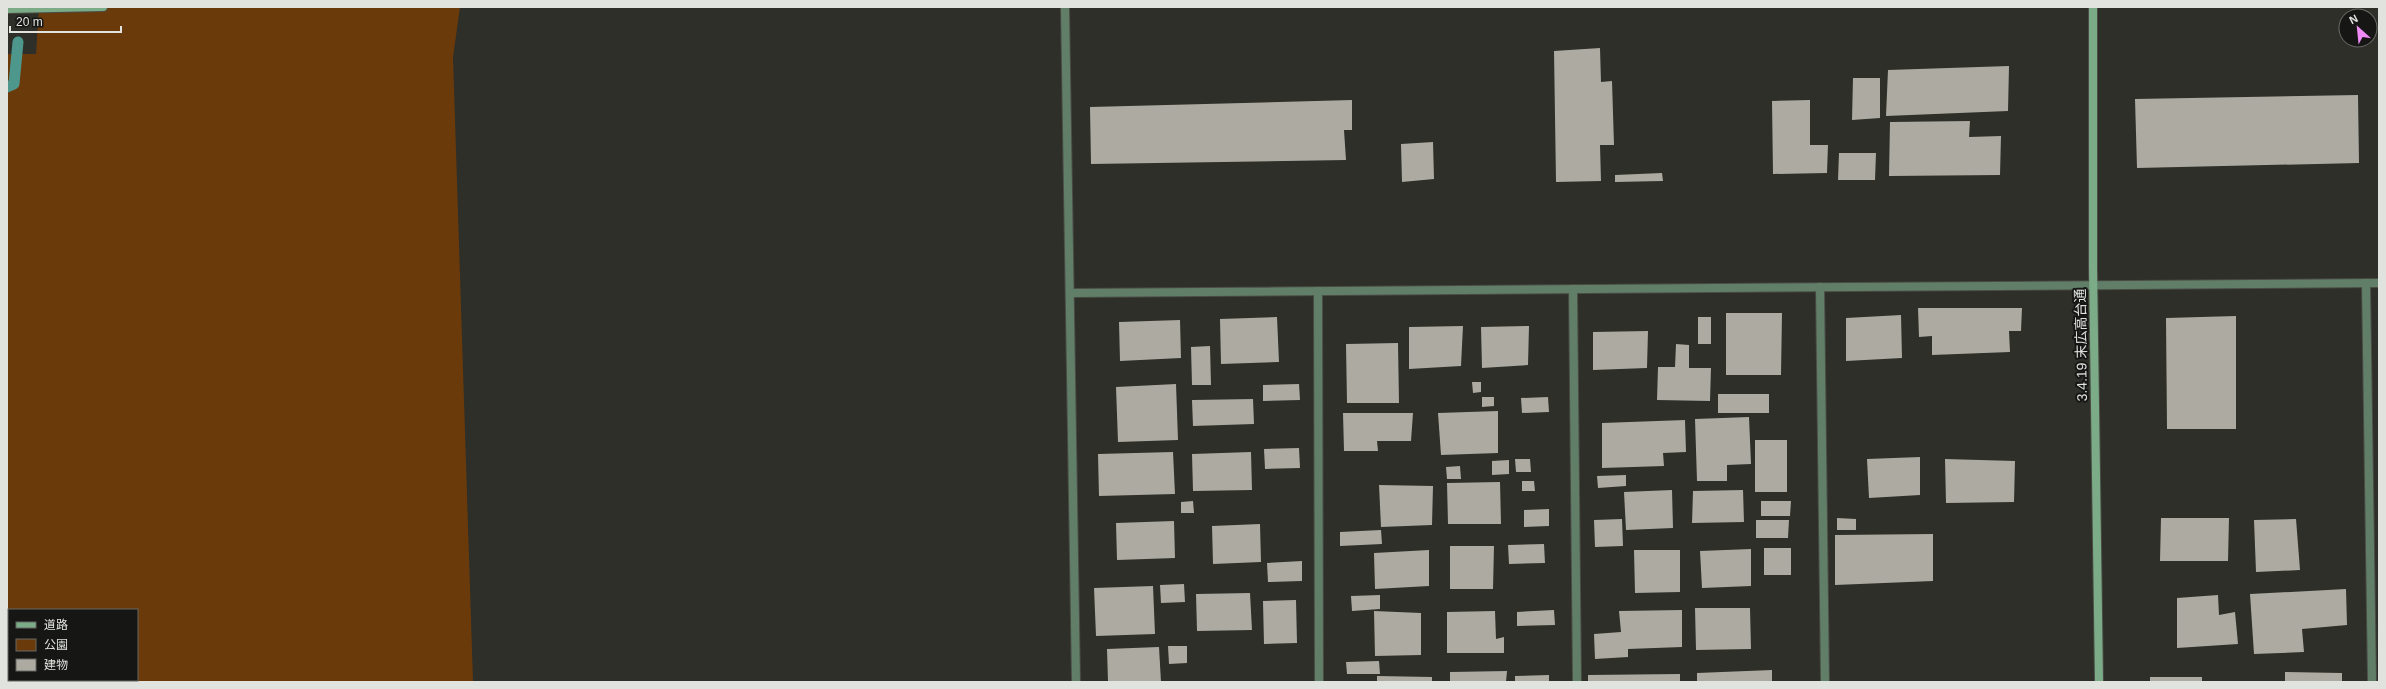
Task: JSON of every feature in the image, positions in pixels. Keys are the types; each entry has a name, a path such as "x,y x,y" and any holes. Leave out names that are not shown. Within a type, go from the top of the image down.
{"street":[{"path":"7,9 103,7"},
{"path":"1065,7 1076,682"},
{"name":"3.4.19 末広高台通","path":"2093,7 2093,284 2099,682"},
{"path":"2366,283 2372,682"},
{"path":"1070,293 2379,283"},
{"path":"1820,287 1825,682"},
{"path":"1573,289 1577,682"},
{"path":"1318,291 1319,682"},
{"path":"2370,536 2379,535"}],"green space":[{"path":"39,7 460,7 453,57 473,682 7,682 7,54 36,54"}],"building":[{"path":"1600,48 1601,82 1612,81 1614,145 1600,145 1601,181 1556,182 1554,51"},
{"path":"2009,66 2008,111 1886,116 1888,70"},
{"path":"1853,78 1880,78 1880,118 1852,120"},
{"path":"2358,95 2359,163 2137,168 2135,99"},
{"path":"1352,100 1352,130 1344,130 1346,160 1091,164 1090,107"},
{"path":"1810,100 1810,145 1828,145 1827,173 1773,174 1772,101"},
{"path":"1970,121 1969,137 2001,136 2000,175 1889,176 1890,122"},
{"path":"1433,142 1434,179 1402,182 1401,144"},
{"path":"1839,153 1876,153 1875,180 1838,180"},
{"path":"1662,173 1663,181 1615,182 1615,175"},
{"path":"1918,308 2022,308 2021,331 2009,331 2010,352 1932,355 1932,336 1919,337"},
{"path":"1726,313 1782,313 1781,375 1726,375"},
{"path":"1901,315 1902,358 1846,361 1846,318"},
{"path":"2236,316 2236,429 2167,429 2166,318"},
{"path":"1277,317 1279,362 1221,364 1220,319"},
{"path":"1698,317 1711,317 1711,344 1698,344"},
{"path":"1180,320 1181,358 1120,361 1119,322"},
{"path":"1463,326 1461,366 1409,369 1409,327"},
{"path":"1529,326 1528,365 1482,368 1481,327"},
{"path":"1648,331 1647,368 1593,370 1593,332"},
{"path":"1398,343 1399,403 1347,403 1346,344"},
{"path":"1676,344 1689,345 1689,368 1711,368 1710,401 1657,400 1658,367 1675,367"},
{"path":"1210,346 1211,385 1192,385 1191,347"},
{"path":"1472,382 1481,382 1481,392 1473,393"},
{"path":"1176,384 1178,440 1118,442 1116,387"},
{"path":"1299,384 1300,400 1263,401 1263,385"},
{"path":"1718,394 1769,394 1769,413 1718,413"},
{"path":"1482,397 1494,397 1494,406 1482,407"},
{"path":"1548,397 1549,412 1522,413 1521,398"},
{"path":"1253,399 1254,424 1193,426 1192,400"},
{"path":"1498,411 1498,453 1441,455 1438,413"},
{"path":"1343,413 1413,413 1411,441 1377,441 1378,451 1344,451"},
{"path":"1749,417 1751,464 1727,465 1727,481 1697,481 1695,419"},
{"path":"1685,420 1686,452 1663,453 1664,466 1602,468 1602,423"},
{"path":"1755,440 1787,440 1787,492 1755,492"},
{"path":"1299,448 1300,468 1265,469 1264,449"},
{"path":"1173,452 1175,494 1099,496 1098,454"},
{"path":"1251,452 1252,490 1193,491 1192,454"},
{"path":"1920,457 1920,495 1869,498 1867,459"},
{"path":"1515,459 1530,459 1531,472 1516,472"},
{"path":"1945,459 2015,461 2014,502 1946,503"},
{"path":"1509,460 1509,474 1492,475 1492,461"},
{"path":"1460,466 1461,479 1447,479 1446,467"},
{"path":"1626,475 1626,486 1598,488 1597,476"},
{"path":"1522,481 1534,481 1535,491 1522,491"},
{"path":"1500,482 1501,524 1448,524 1447,483"},
{"path":"1379,485 1433,486 1432,525 1381,527"},
{"path":"1672,490 1673,528 1626,530 1624,492"},
{"path":"1743,490 1744,522 1692,523 1693,491"},
{"path":"1193,501 1194,513 1181,513 1181,502"},
{"path":"1761,501 1791,501 1790,516 1761,516"},
{"path":"1549,509 1549,526 1524,527 1524,510"},
{"path":"1837,518 1856,519 1856,530 1837,530"},
{"path":"2161,518 2229,518 2228,561 2160,561"},
{"path":"1622,519 1623,546 1595,547 1594,520"},
{"path":"2296,519 2300,570 2256,572 2254,520"},
{"path":"1756,520 1789,520 1788,538 1756,538"},
{"path":"1174,521 1175,558 1117,560 1116,523"},
{"path":"1260,524 1261,562 1213,564 1212,526"},
{"path":"1381,530 1382,544 1340,546 1340,532"},
{"path":"1933,534 1933,581 1835,585 1835,535"},
{"path":"1544,544 1545,563 1509,564 1508,545"},
{"path":"1450,546 1494,546 1493,589 1450,589"},
{"path":"1764,548 1791,548 1791,575 1764,575"},
{"path":"1751,549 1751,586 1702,588 1700,551"},
{"path":"1429,550 1429,586 1375,589 1374,553"},
{"path":"1634,550 1680,550 1680,592 1635,593"},
{"path":"1302,561 1302,581 1268,582 1267,563"},
{"path":"1184,584 1185,602 1161,603 1160,585"},
{"path":"1153,586 1155,634 1096,636 1094,588"},
{"path":"2346,589 2347,625 2302,629 2304,652 2254,654 2250,594"},
{"path":"1250,593 1252,630 1197,631 1196,594"},
{"path":"1380,595 1380,609 1352,611 1351,596"},
{"path":"2218,595 2219,615 2235,612 2238,644 2177,648 2177,598"},
{"path":"1296,600 1297,643 1264,644 1263,601"},
{"path":"1695,608 1750,608 1751,649 1696,650"},
{"path":"1554,610 1555,625 1517,626 1517,612"},
{"path":"1682,610 1682,647 1628,649 1628,657 1595,659 1594,634 1621,632 1619,611"},
{"path":"1374,611 1421,613 1421,655 1375,656"},
{"path":"1495,611 1496,639 1504,637 1504,653 1447,653 1447,612"},
{"path":"1168,646 1187,646 1187,663 1169,664"},
{"path":"1159,647 1161,682 1108,682 1107,649"},
{"path":"1379,661 1380,674 1347,674 1346,662"},
{"path":"1772,670 1772,682 1697,682 1697,673"},
{"path":"1507,671 1506,682 1450,682 1450,672"},
{"path":"2285,672 2342,673 2342,682 2285,682"},
{"path":"1680,674 1680,682 1588,682 1588,675"},
{"path":"1549,675 1549,682 1515,682 1515,676"},
{"path":"1377,676 1432,677 1432,682 1377,682"},
{"path":"2150,677 2202,677 2202,682 2150,682"}],"waterway":[{"path":"7,87 14,84 18,42"}]}
